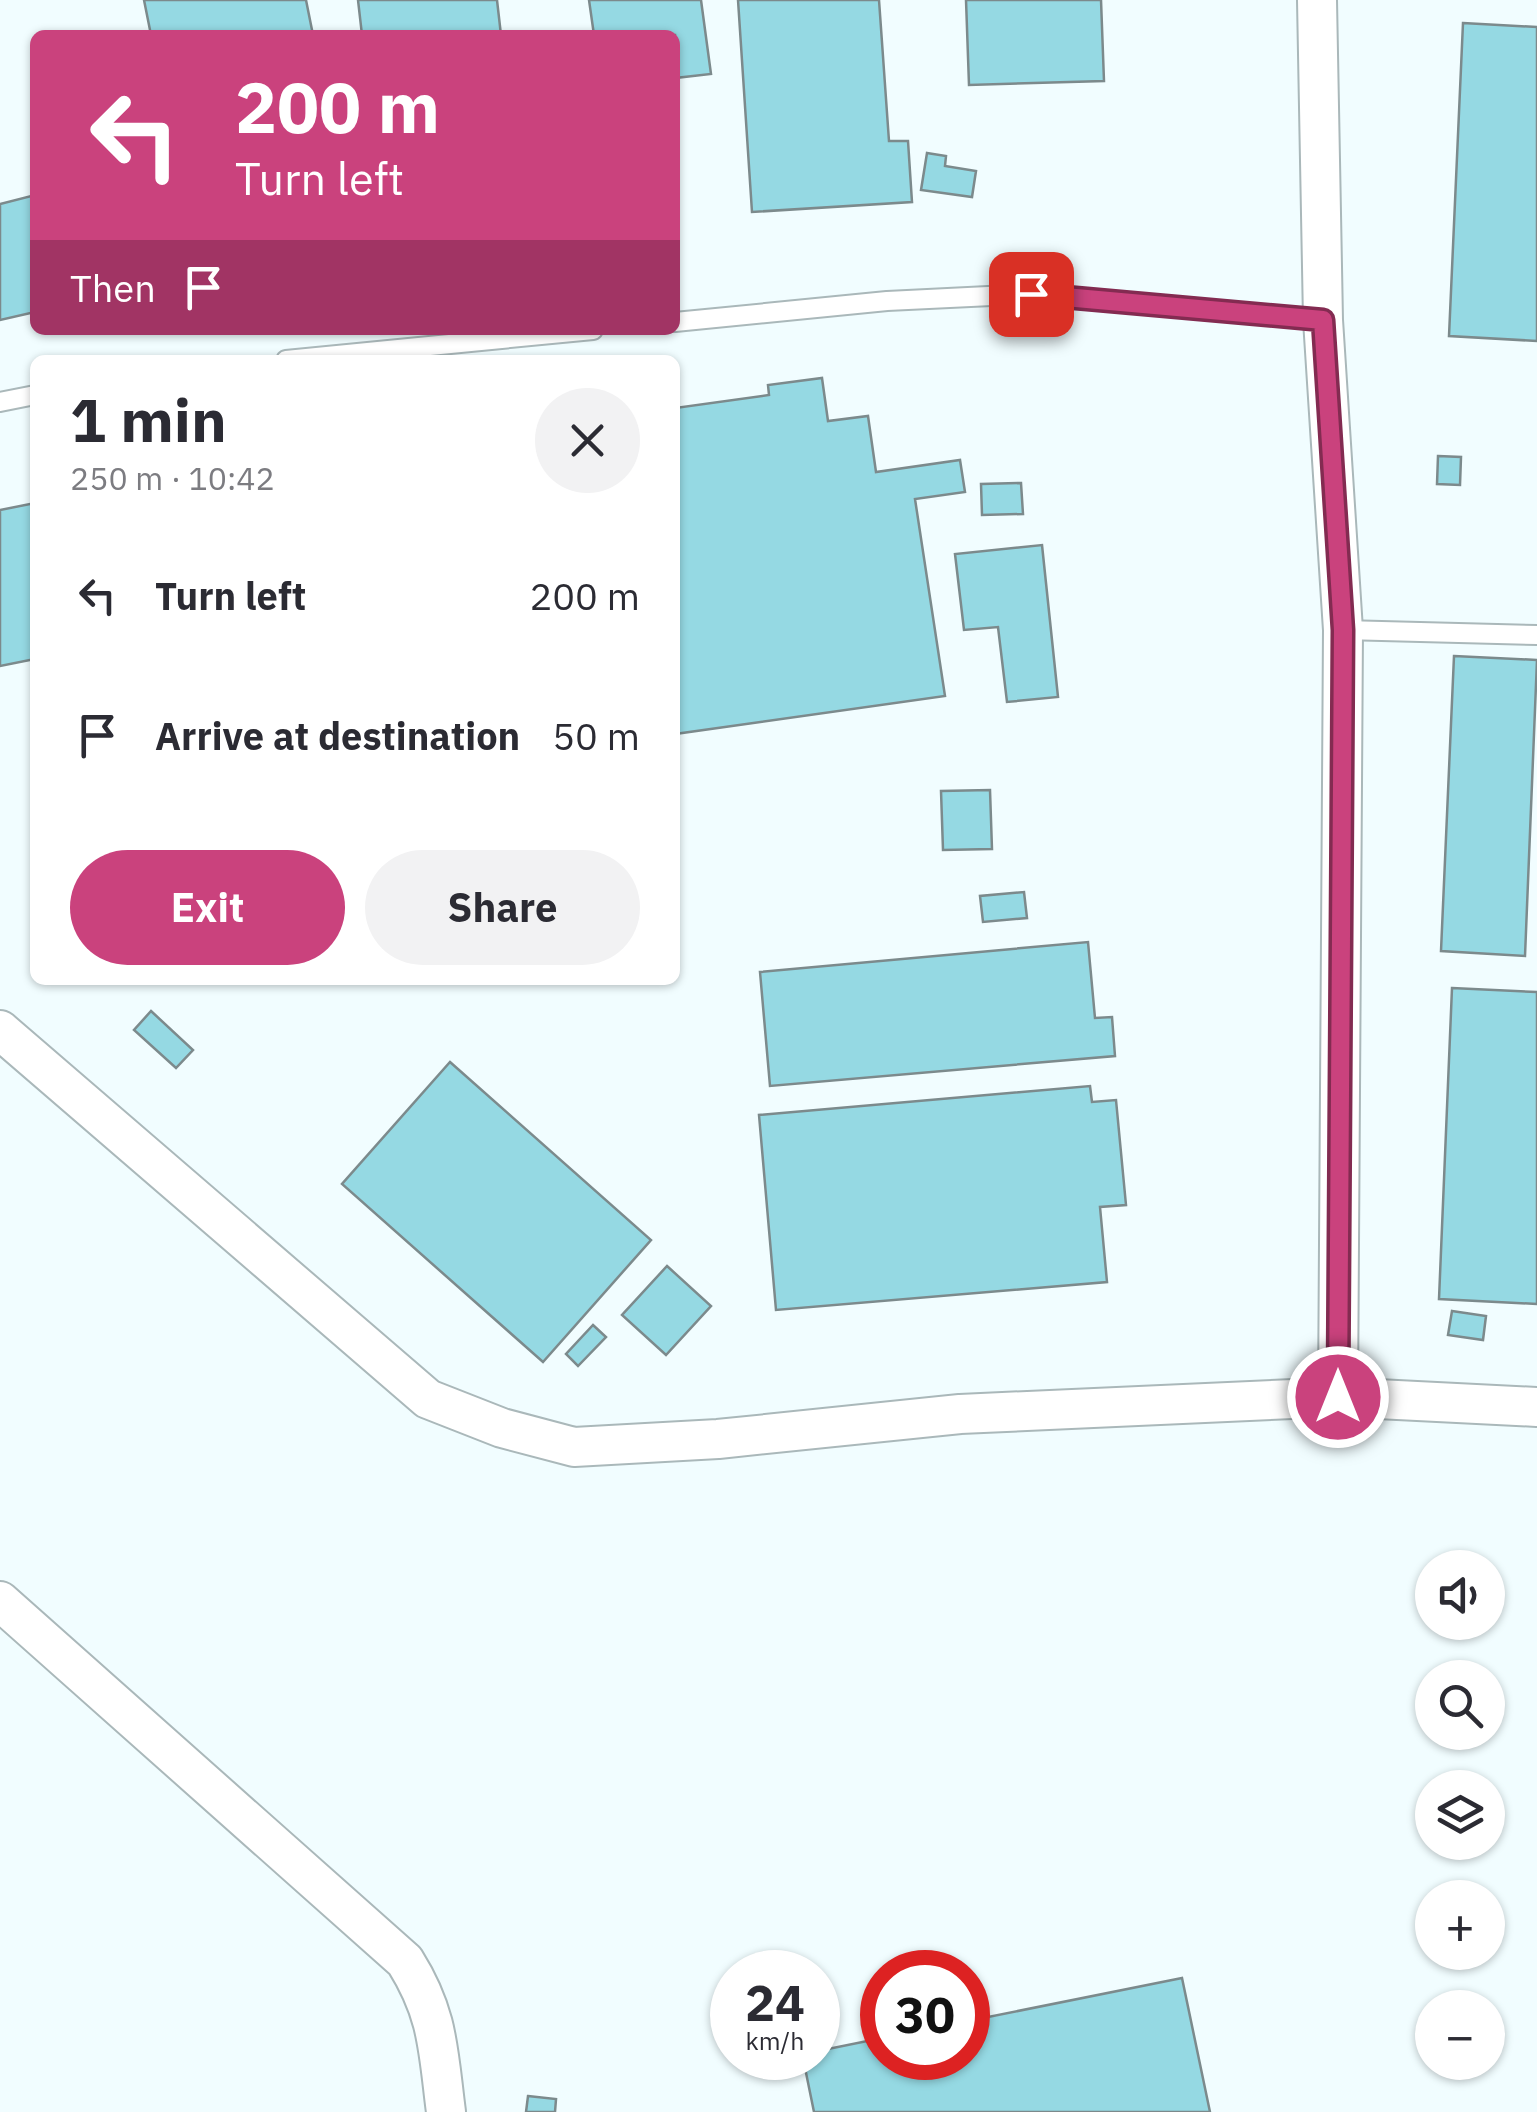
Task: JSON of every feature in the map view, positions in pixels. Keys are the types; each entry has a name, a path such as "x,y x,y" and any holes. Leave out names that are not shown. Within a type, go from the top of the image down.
{"street":[{"path":"1318,0 1323,320 1343,630 1338,1397"},
{"path":"0,1030 428,1398 502,1428 574,1447 718,1439 960,1414 1338,1397 1537,1407"},
{"path":"0,1601 405,1961 425,1993 436,2029 446,2112"}],"lane":[{"path":"680,322 887,301 1031,294 1323,320"},
{"path":"337,355 542,335"},
{"path":"0,402 30,397"},
{"path":"1343,630 1537,635"}],"building":[{"path":"144,0 306,0 312,30 150,30"},
{"path":"358,0 497,0 500,30 361,30"},
{"path":"589,0 701,0 711,74 680,77 680,30 593,30"},
{"path":"738,0 879,0 889,141 908,141 912,202 752,212"},
{"path":"966,0 1101,0 1104,81 969,85"},
{"path":"1463,23 1537,27 1537,341 1449,336"},
{"path":"927,153 946,156 945,166 976,171 972,197 921,190"},
{"path":"30,196 30,313 0,320 0,204"},
{"path":"822,378 828,421 868,416 876,472 960,460 965,492 915,499 945,696 680,733 680,407 769,395 768,385"},
{"path":"1438,456 1461,457 1460,485 1437,484"},
{"path":"1021,483 1023,514 982,515 981,484"},
{"path":"30,504 30,660 0,666 0,510"},
{"path":"1042,545 1058,697 1007,702 998,627 964,630 955,554"},
{"path":"1454,656 1537,660 1525,956 1441,951"},
{"path":"990,790 992,849 943,850 941,791"},
{"path":"1024,892 1027,918 983,922 980,896"},
{"path":"1088,942 1095,1018 1112,1017 1115,1056 770,1086 760,972"},
{"path":"1452,988 1537,992 1537,1304 1439,1299"},
{"path":"151,1011 193,1050 176,1068 134,1030"},
{"path":"450,1062 651,1240 543,1362 342,1184"},
{"path":"1090,1086 1092,1102 1116,1100 1126,1205 1100,1207 1107,1282 776,1310 759,1115"},
{"path":"667,1266 711,1306 666,1355 622,1315"},
{"path":"1452,1311 1486,1316 1483,1340 1448,1335"},
{"path":"593,1325 606,1337 578,1366 566,1354"},
{"path":"1182,1978 1210,2112 814,2112 807,2080 840,2080 840,2047 860,2042 860,2080 990,2080 990,2017"},
{"path":"528,2096 556,2099 555,2112 526,2112"}],"route":[{"path":"1031,294 1323,320 1343,630 1338,1397"}]}
